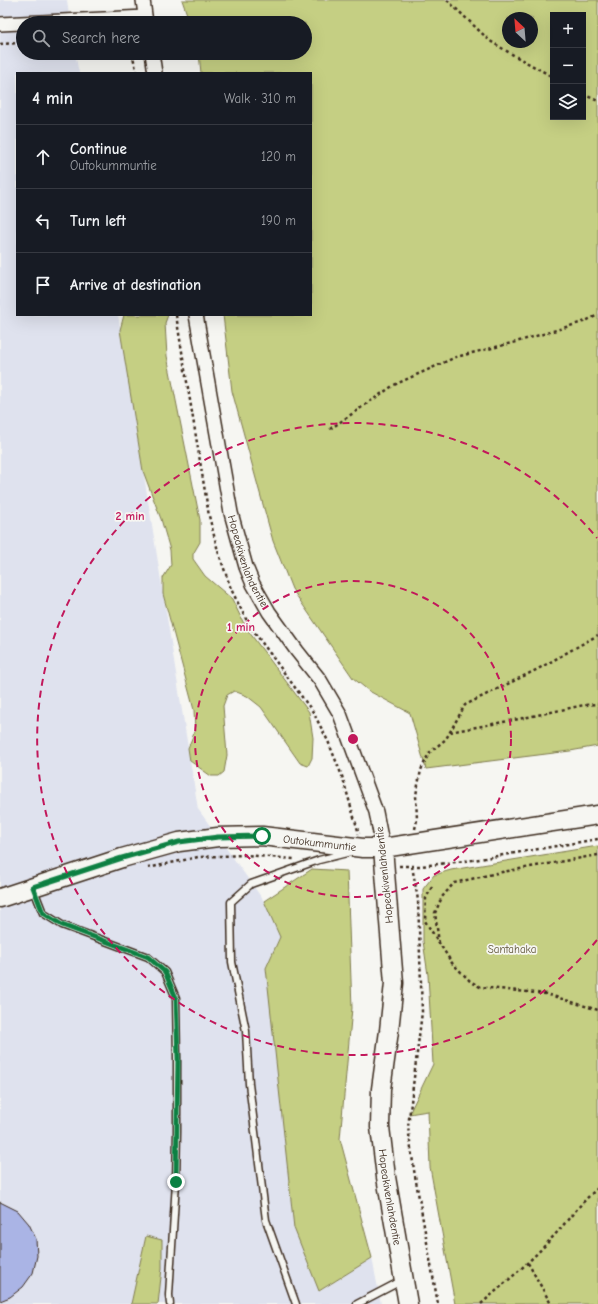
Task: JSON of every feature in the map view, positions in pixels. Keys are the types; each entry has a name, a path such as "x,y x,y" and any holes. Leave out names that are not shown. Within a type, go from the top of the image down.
{"street":[{"path":"143,0 145,16"},
{"path":"0,24 16,24"},
{"path":"153,60 155,72"},
{"name":"Hopeakivenlahdentie","path":"196,316 231,513 246,567 253,584 270,612 320,680 340,714 376,812 384,857 394,983 381,1089 380,1127 386,1177 408,1304"},
{"name":"Outokummuntie","path":"0,898 122,858 179,842 210,838 262,836 363,848 384,857 412,844 598,815"}],"lane":[{"path":"296,1304 266,1220 249,1084 246,1031 232,962 231,902 251,884 319,860 363,848"},
{"path":"33,887 43,913 62,925 148,957 165,972 176,998 178,1058 177,1132 176,1182 169,1296 170,1304"},
{"path":"357,1304 404,1280"}],"path":[{"path":"447,0 490,41 550,75"},
{"path":"0,44 16,43"},
{"path":"133,60 136,72"},
{"path":"586,95 598,101"},
{"path":"330,429 394,385 456,357 524,340 583,322 598,315"},
{"path":"412,844 417,820 416,795 421,770 429,753 446,739 465,705 538,669 598,634"},
{"path":"450,732 584,705 598,704"},
{"path":"384,857 412,866 473,860 598,839"},
{"path":"440,945 435,913 442,897 454,883 497,873 598,855"},
{"path":"144,869 198,857 245,856 319,860"},
{"path":"412,866 418,900 422,1012 408,1127 414,1170 438,1304"},
{"path":"432,887 426,898 425,921 452,963 470,981 480,987 546,994 598,1010"},
{"path":"481,1304 528,1263 552,1238 588,1196 598,1188"},
{"path":"528,1263 551,1304"}],"shaded area":[{"path":"0,0 67,0 69,16 16,16 16,60 76,60 79,72 16,72 16,316 118,316 198,809 264,901 280,937 266,968 320,1291 372,1258 381,1304 158,1304 162,1268 146,1236 131,1304 0,1304"}],"green space":[{"path":"182,0 598,0 598,746 570,751 426,769 410,713 369,691 353,678 292,589 273,541 232,391 223,316 312,316 312,72 201,72 200,60 312,60 312,16 188,16"},
{"path":"124,316 168,316 165,323 167,356 200,520 200,542 193,554 193,559 205,576 232,599 246,628 309,712 313,738 312,758 308,766 300,763 261,707 247,696 234,691 227,695 223,706 227,755 224,772 219,776 211,776 190,761 188,748 195,731 194,710 163,594 163,578 171,565 170,550 161,519 143,471 120,330"},
{"name":"Santahaka","path":"598,846 598,1304 455,1304 430,1167 428,1111 409,1114 433,1064 428,975 423,941 423,889 434,875 451,870"},
{"path":"312,869 347,871 352,1008 340,1139 372,1258 319,1291 294,1228 266,968 280,937 264,901"},
{"path":"146,1236 162,1240 162,1268 158,1304 131,1304"}],"building":[{"path":"0,1202 18,1211 29,1224 36,1239 37,1256 33,1273 23,1287 10,1297 0,1301"}],"route":[{"path":"176,1182 178,1058 176,998 165,972 148,957 62,925 43,913 33,887 122,858 179,842 218,837 262,836"}]}
